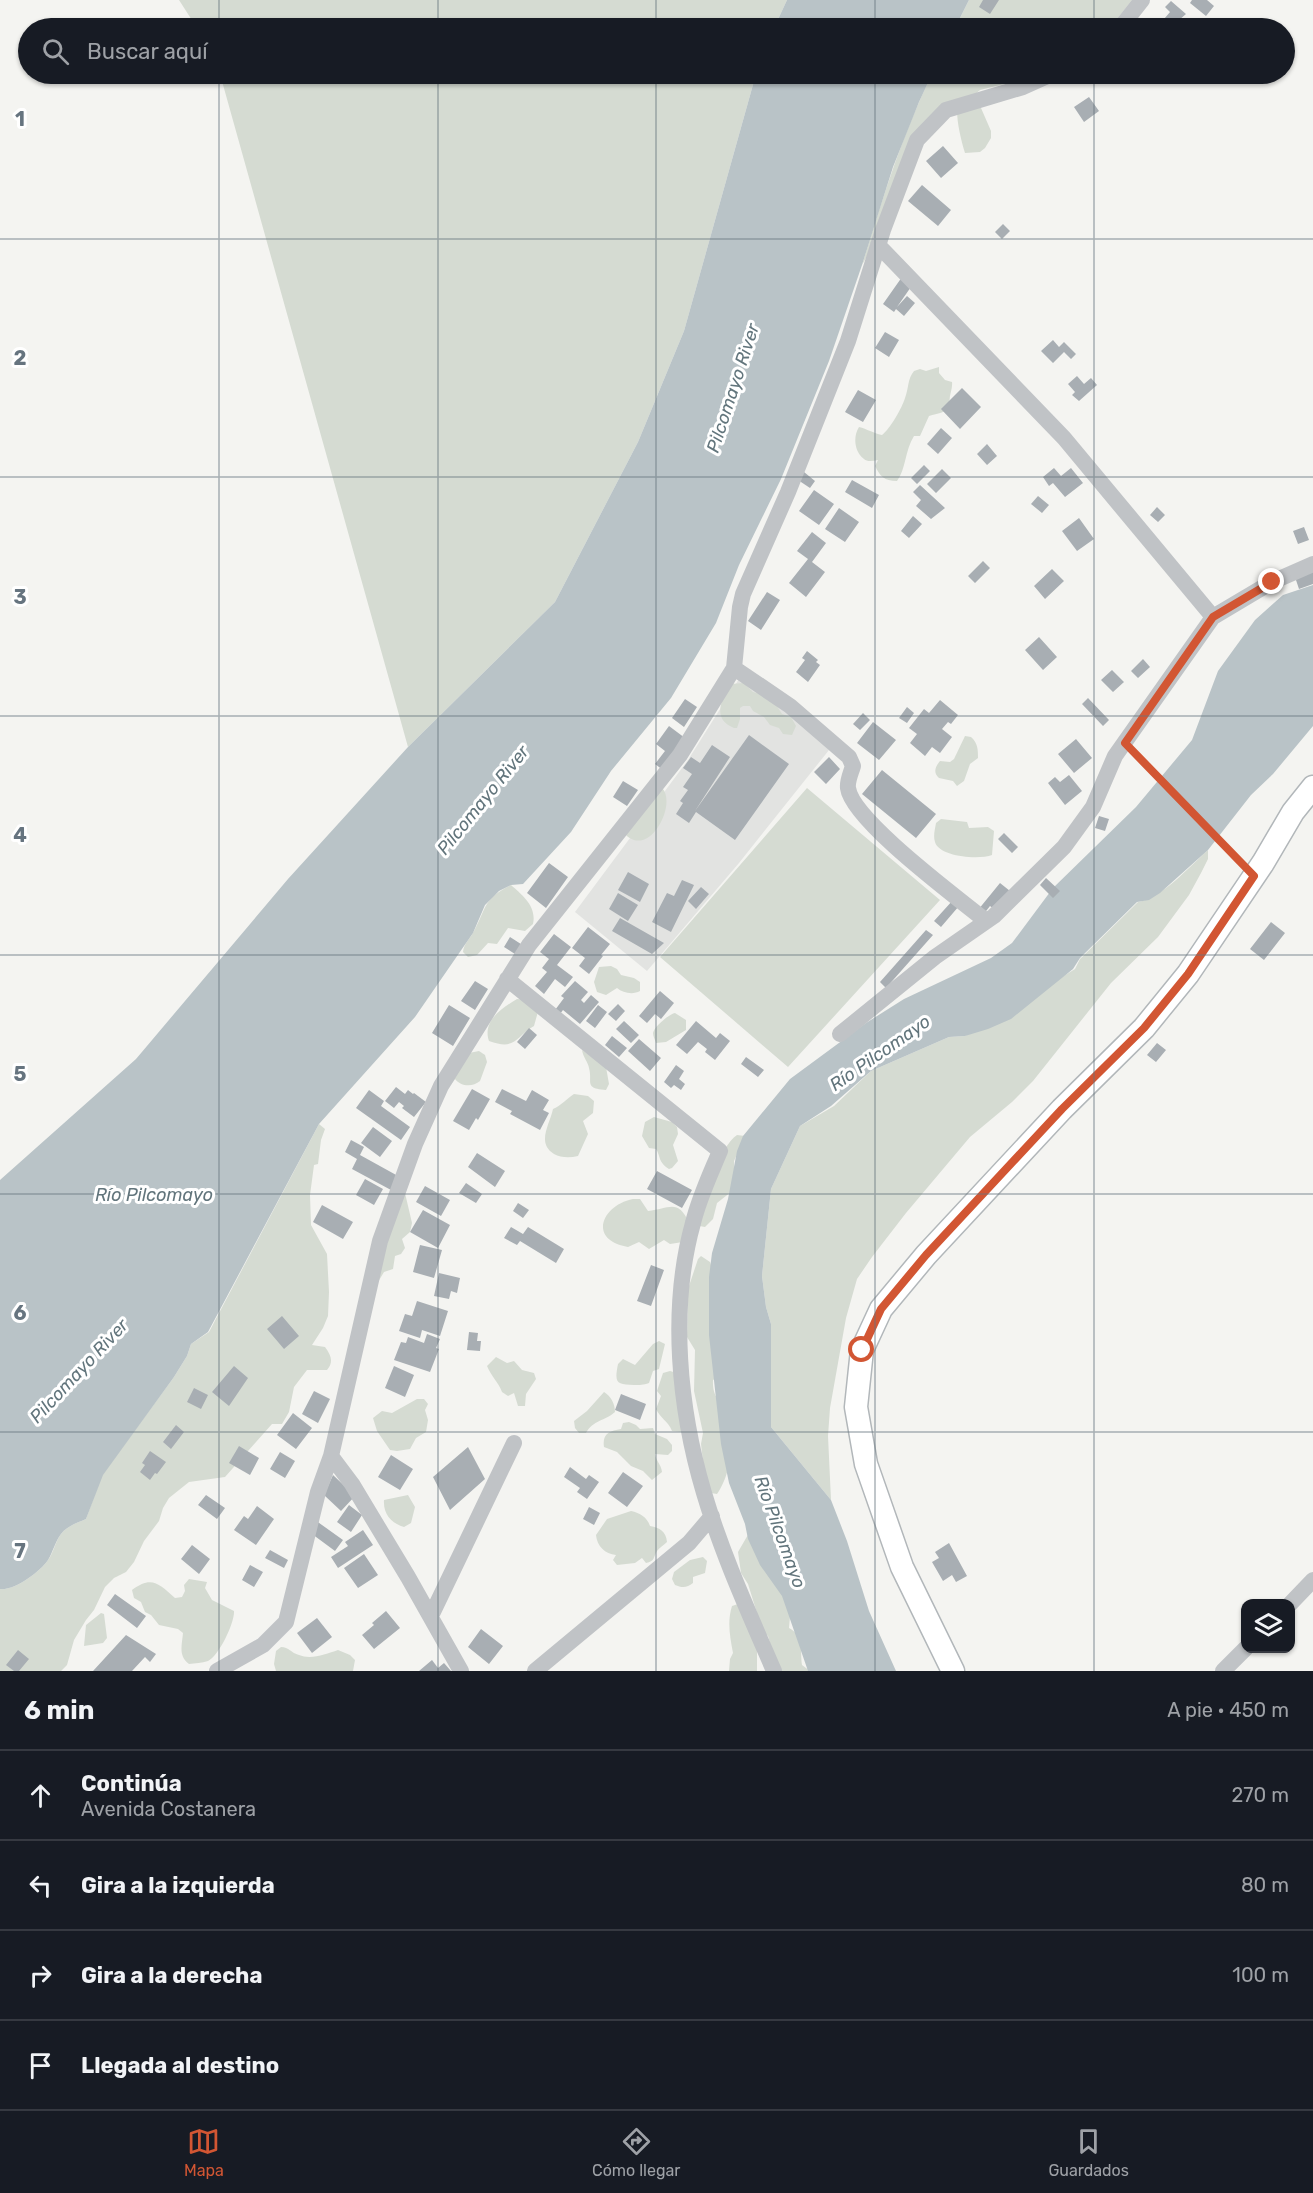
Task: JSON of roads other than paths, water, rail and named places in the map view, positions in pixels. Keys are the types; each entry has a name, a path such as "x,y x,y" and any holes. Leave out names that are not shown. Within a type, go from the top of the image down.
{"street":[{"path":"1128,18 1142,0"},
{"path":"217,1671 263,1645 286,1622 318,1492 330,1456 380,1241 414,1144 441,1086 529,945 680,755 734,668 743,594 788,492 848,341 878,245 917,141 946,110 1030,84"},
{"path":"878,245 1064,438 1213,617"},
{"path":"840,1034 935,957 994,916 1064,848 1093,807 1115,756 1213,617 1272,582 1313,564"},
{"path":"734,668 790,706 849,758 853,766 848,781 848,790 857,807 897,850 986,921"},
{"path":"953,1671 902,1567 866,1464 856,1407 862,1350 881,1309 926,1255 1062,1109 1144,1028 1188,974 1254,876 1293,812 1313,787"},
{"path":"507,979 720,1151 692,1224 679,1314 680,1366 685,1406 704,1492 727,1560 774,1671"},
{"path":"431,1616 514,1443"},
{"path":"330,1456 352,1484 431,1616 460,1671"},
{"path":"535,1671 689,1543 712,1516"},
{"path":"1295,1599 1313,1580"},
{"path":"1223,1671 1241,1652"}],"water":[{"path":"787,0 969,0 960,18 779,18"},
{"name":"Río Pilcomayo","path":"753,84 927,84 893,167 829,361 781,479 739,565 716,623 671,698 611,771 571,832 523,884 511,885 499,891 485,905 473,933 415,1017 319,1124 208,1332 191,1344 187,1356 174,1377 103,1475 86,1519 63,1531 48,1560 33,1575 12,1587 0,1589 0,1180 136,1059 288,879 408,747 555,602 638,442 684,331"},
{"path":"1313,585 1313,726 1273,774 1251,795 1208,850 1160,893 1149,900 1137,902 1080,958 1073,969 1011,1019 965,1036 949,1037 871,1071 831,1106 800,1126 771,1189 762,1276 771,1324 771,1427 831,1500 847,1541 869,1611 896,1671 808,1671 782,1596 760,1565 748,1539 745,1524 729,1483 721,1444 709,1335 709,1277 712,1253 728,1199 737,1151 743,1136 790,1079 866,1023 904,999 991,958 1012,943 1053,888 1136,807 1192,740 1218,671 1255,620 1283,595"}],"water label":[{"name":"Pilcomayo River","path":"733,388"},
{"name":"Pilcomayo River","path":"483,800"},
{"name":"Pilcomayo River","path":"79,1371"}]}
